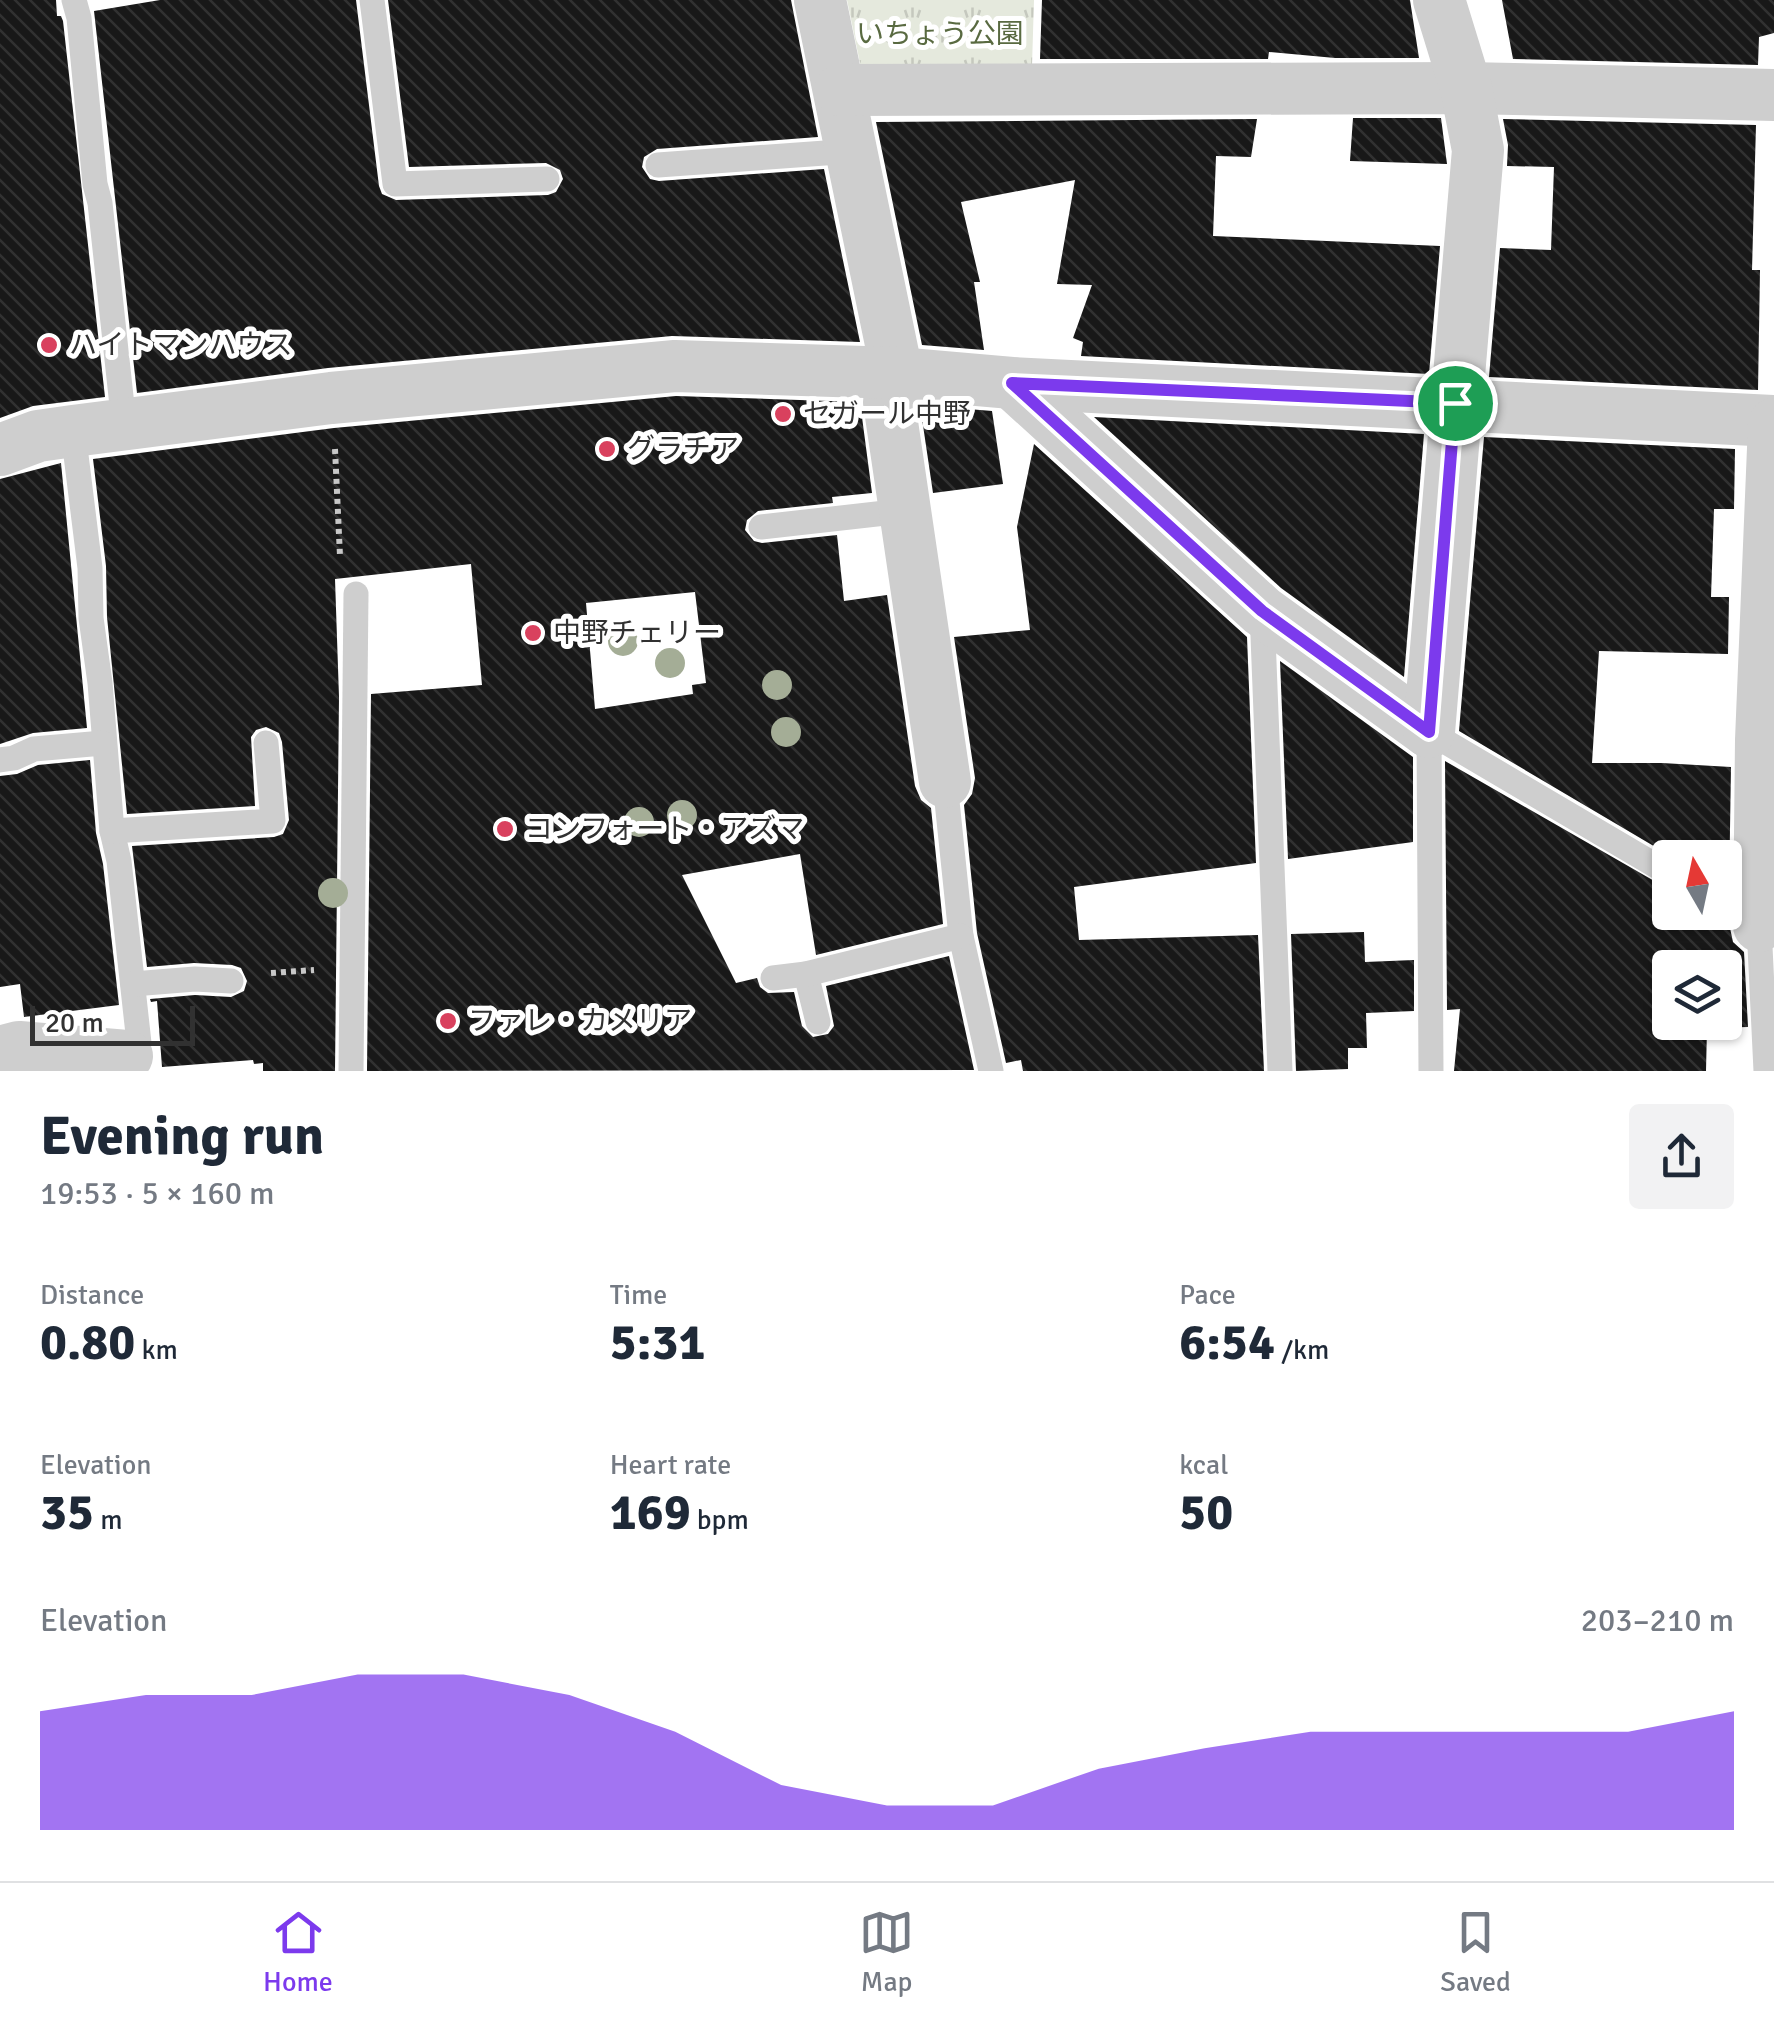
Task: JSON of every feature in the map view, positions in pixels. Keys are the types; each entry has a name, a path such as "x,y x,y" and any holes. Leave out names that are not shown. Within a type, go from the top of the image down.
{"street":[{"path":"820,0 897,374 889,402 902,511 945,782"},
{"path":"1429,732 1478,150 1466,88 1439,0"},
{"path":"840,90 1466,88 1774,96"},
{"path":"0,450 38,436 331,398 675,366 897,374 1774,423 1761,740 1742,916"},
{"path":"1012,383 1262,611 1429,732"},
{"path":"0,1052 19,1047 127,1056"}],"lane":[{"path":"74,0 79,18 94,184 100,203 98,428 88,555 90,618 100,683 112,831 119,861 139,1043 127,1056"},
{"path":"372,0 395,184 547,179"},
{"path":"658,165 853,151"},
{"path":"761,527 902,511"},
{"path":"351,1071 356,594"},
{"path":"1262,611 1280,1071"},
{"path":"1429,732 1652,863"},
{"path":"1429,732 1431,1071"},
{"path":"0,760 34,750 103,743"},
{"path":"112,831 274,821 266,744"},
{"path":"945,782 961,936 991,1071"},
{"path":"1742,916 1766,1071"},
{"path":"773,978 806,974 961,936"},
{"path":"806,974 818,1022"},
{"path":"134,984 196,979 231,981"}],"path":[{"path":"331,398 341,570 356,594"},
{"path":"231,981 243,975 330,969"}],"green space":[{"name":"いちょう公園","path":"847,0 1034,0 1032,66 861,68"}],"building":[{"path":"0,0 56,0 57,16 63,21 105,397 33,406 0,418"},
{"path":"160,0 356,0 379,186 382,194 396,200 548,195 556,192 563,179 560,170 546,163 409,167 388,0 791,0 818,137 657,149 644,157 642,167 650,179 659,181 824,169 860,342 672,336 328,368 137,393 94,11"},
{"path":"1042,0 1410,0 1419,58 1335,58 1269,52 1268,59 1040,59"},
{"path":"1502,0 1774,0 1774,33 1759,37 1758,65 1513,59"},
{"path":"1353,118 1441,118 1447,164 1350,161"},
{"path":"1257,119 1251,157 1216,156 1213,236 1440,246 1429,374 1081,356 1083,342 1073,338 1092,285 1057,284 1075,180 961,202 980,282 974,282 984,350 922,345 876,122"},
{"path":"1503,119 1756,125 1752,270 1760,270 1758,390 1489,377 1500,248 1551,250 1554,167 1507,166"},
{"path":"676,396 860,402 872,493 832,497 833,503 758,511 747,520 745,530 754,541 762,543 837,535 844,601 887,595 915,786 921,800 931,808 943,924 816,955 800,854 682,875 736,983 757,978 768,993 794,992 802,1026 813,1037 828,1034 834,1026 826,986 949,956 974,1070 367,1071 371,694 482,685 471,564 335,579 339,697 335,1071 263,1071 263,1063 254,1064 253,1060 162,1067 157,1001 150,999 231,997 244,991 247,981 241,968 232,965 147,967 132,846 283,834 289,820 282,742 279,733 266,727 256,730 251,737 255,806 127,814 93,459 334,428","holes":["695,592 706,683 692,685 693,694 595,709 586,603"]},
{"path":"920,405 992,411 1003,484 933,493"},
{"path":"1094,417 1424,434 1404,677 1281,588"},
{"path":"1484,437 1735,449 1734,509 1714,509 1711,597 1729,597 1728,654 1599,651 1592,763 1731,767 1730,840 1652,840 1652,845 1459,731"},
{"path":"1034,444 1247,637 1256,863 1074,887 1079,940 1258,935 1264,1071 1023,1071 1021,1060 1006,1063 977,933 964,805 972,794 975,778 954,637 1030,630 1017,527"},
{"path":"61,463 87,728 33,733 0,744 0,479"},
{"path":"1280,661 1413,757 1413,842 1288,859"},
{"path":"90,760 119,1005 24,1017 20,984 0,987 0,776 38,765"},
{"path":"1445,761 1652,880 1652,930 1730,930 1733,942 1742,950 1652,950 1652,1040 1707,1040 1706,1071 1454,1071 1460,1009 1447,1010"},
{"path":"1364,932 1365,962 1414,960 1414,1011 1366,1013 1367,1048 1348,1048 1348,1069 1296,1071 1291,934"},
{"path":"1742,950 1744,952 1748,1027 1742,1027"}],"place":[{"name":"ハイトマンハウス","path":"49,345"},
{"name":"セガール中野","path":"783,414"},
{"name":"グラチア","path":"607,449"},
{"name":"中野チェリー","path":"533,633"},
{"name":"コンフォート・アズマ","path":"505,829"},
{"name":"ファレ・カメリア","path":"448,1021"}],"route":[{"path":"1012,383 1307,396 1455,403 1429,732 1262,611 1012,383"}]}
